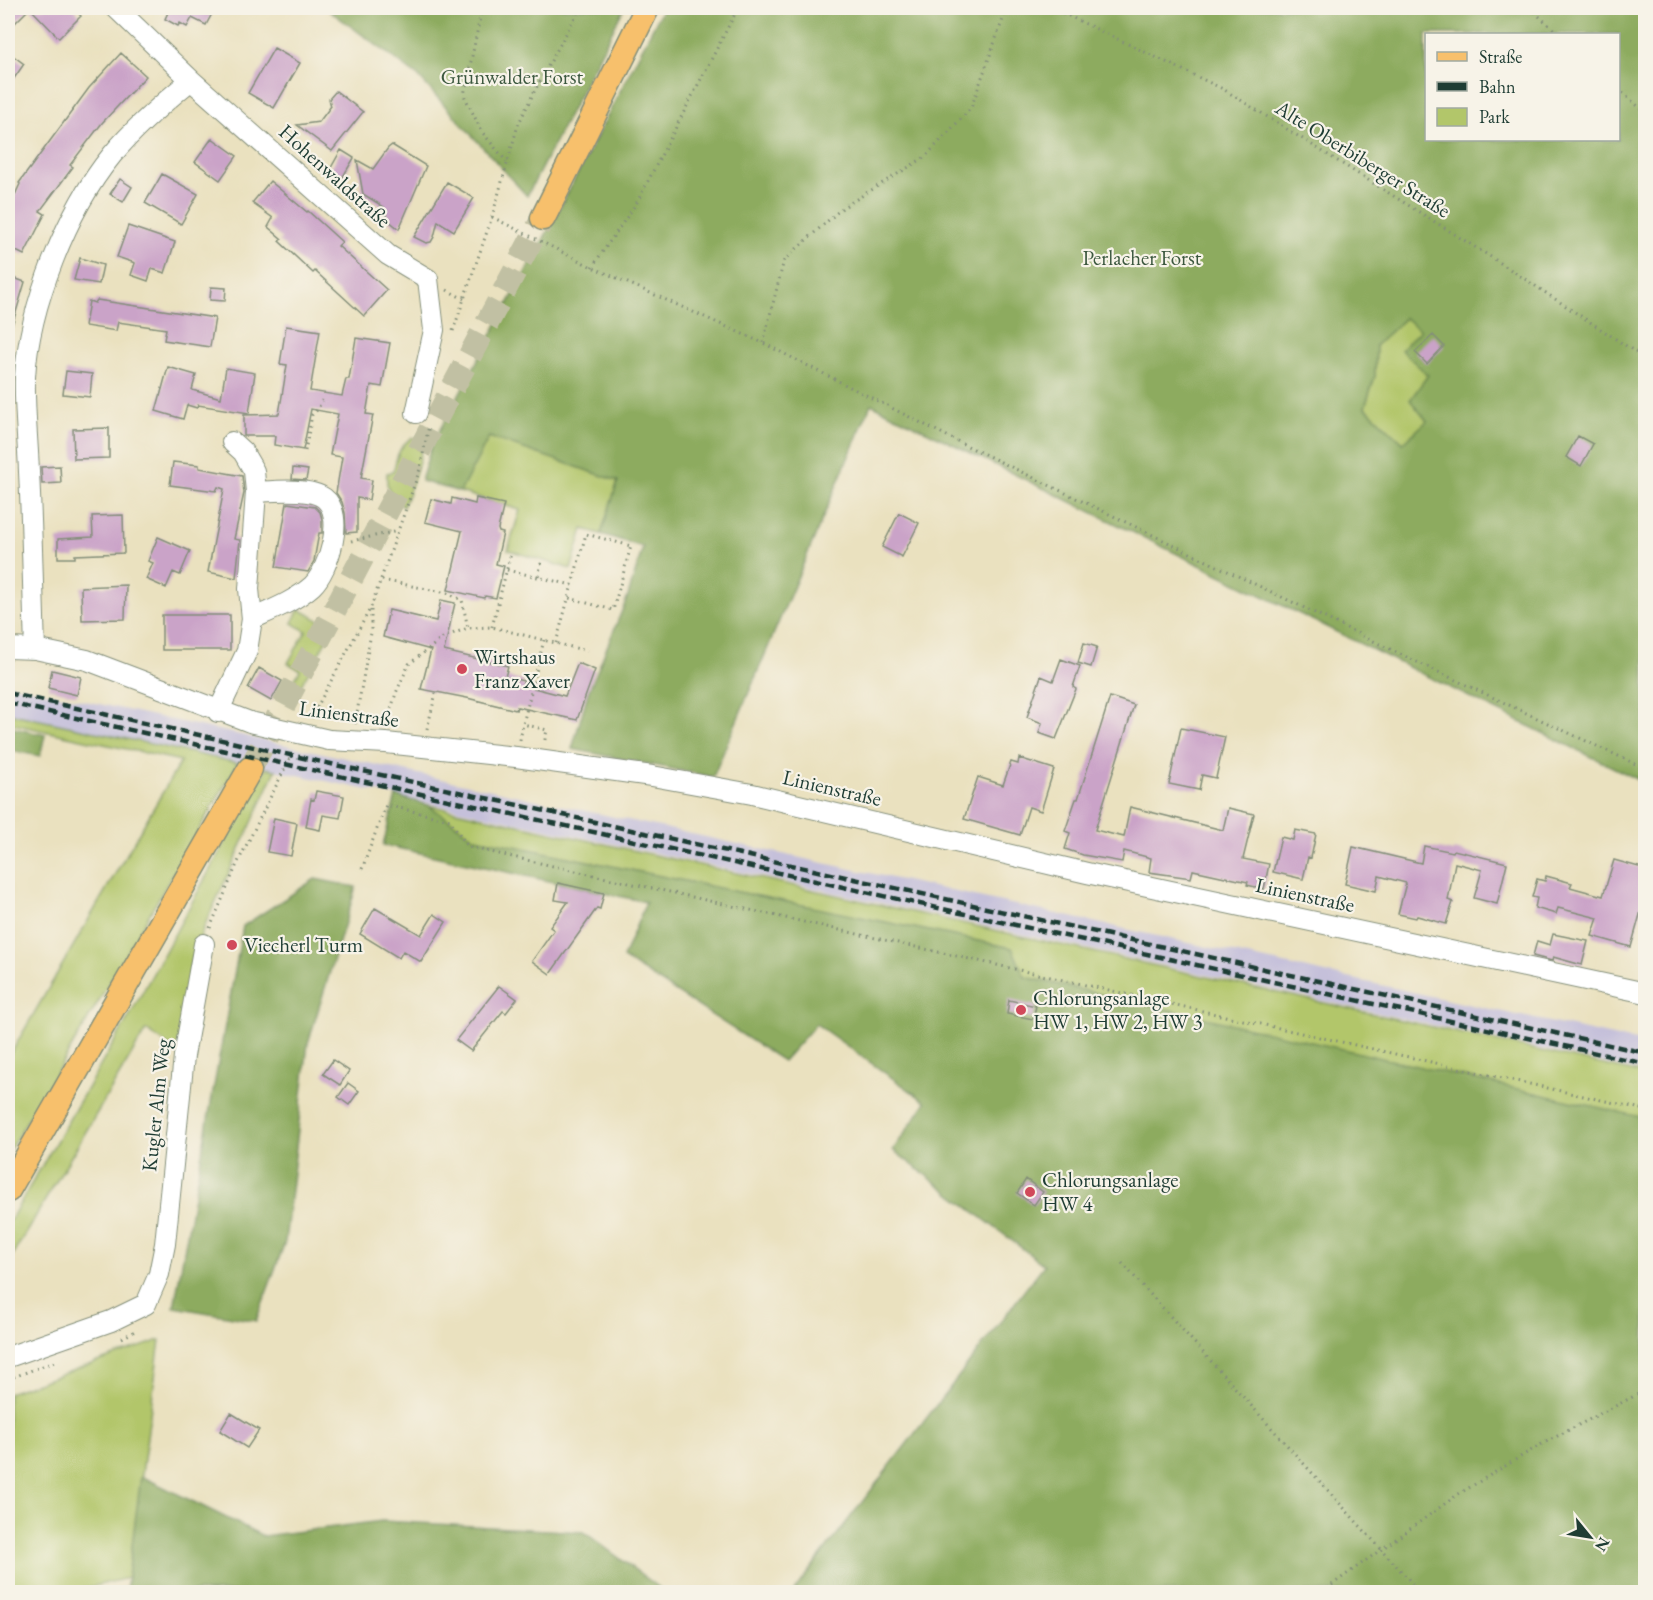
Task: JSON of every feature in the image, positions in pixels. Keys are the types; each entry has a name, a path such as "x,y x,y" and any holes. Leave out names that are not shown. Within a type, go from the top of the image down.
{"main road":[{"path":"543,218 647,8"},
{"path":"8,1190 250,769"}],"street":[{"name":"Hohenwaldstraße","path":"116,8 190,80 388,255 428,279 434,330 423,415"},
{"path":"35,649 25,377 33,323 61,242 85,194 111,155 151,114 190,80"},
{"path":"218,711 247,651 252,619 249,589 256,492 254,471 243,453 232,442"},
{"path":"252,619 286,603 313,585 327,566 332,545 334,515 325,498 311,493 256,492"},
{"name":"Linienstraße","path":"8,648 35,649 87,660 250,723 329,740 386,742 540,760 652,776 752,794 1087,873 1646,993"},
{"name":"Kugler Alm Weg","path":"8,1357 111,1321 146,1304 153,1291 165,1244 184,1056 204,944"}],"path":[{"path":"482,8 464,95 482,132 507,162"},
{"path":"450,339 492,217 518,125 580,8"},
{"path":"592,267 636,204 738,8"},
{"path":"762,343 784,260 842,208 926,157 970,108 1007,8"},
{"name":"Alte Oberbiberger Straße","path":"1052,8 1223,88 1502,264 1646,359"},
{"path":"1530,8 1558,33"},
{"path":"1620,90 1646,113"},
{"path":"492,217 592,267 762,343 965,445 1646,769"},
{"path":"305,451 312,415 322,400"},
{"path":"356,720 316,709 371,608 420,469 423,415"},
{"path":"332,545 399,531"},
{"path":"556,643 586,534 631,546 613,610 569,598"},
{"path":"492,627 511,553"},
{"path":"538,576 542,560"},
{"path":"507,570 572,585"},
{"path":"381,580 447,593 462,600 468,628"},
{"path":"351,742 371,633 371,608"},
{"path":"386,725 396,693 409,664 444,637 468,628 492,627 587,651"},
{"path":"540,760 547,730 523,724 544,640"},
{"path":"423,747 436,693"},
{"path":"204,944 238,862 280,777"},
{"path":"362,869 386,805 450,820 468,847 1646,1110"},
{"path":"1122,1263 1420,1593"},
{"path":"1322,1593 1466,1489 1540,1445 1646,1390"}],"shaded area":[{"path":"8,684 1645,1043 1645,1072 396,796 8,713"}],"green space":[{"name":"Grünwalder Forst","path":"326,8 624,8 527,196 418,76"},
{"name":"Perlacher Forst","path":"663,8 1645,8 1645,783 871,404 713,777 572,749 588,693 628,596 643,547 601,534 618,481 489,437 460,492 421,481 432,444 551,225","holes":["1405,318 1420,330 1401,350 1428,375 1410,400 1427,421 1403,443 1365,407 1375,376 1376,345"]},
{"path":"1405,318 1421,330 1428,375 1428,421 1403,443 1365,407 1375,376 1376,345"},
{"path":"489,437 618,481 601,534 583,529 571,569 508,550 520,510 460,492"},
{"path":"412,438 420,438 421,453 403,507 388,489 387,473 393,472 401,449"},
{"path":"299,609 333,628 300,687 293,683 300,670 288,663 306,631 292,623"},
{"path":"8,713 238,763 8,1152 8,1058 181,761 8,723"},
{"path":"8,727 45,735 40,756 8,750"},
{"path":"266,768 276,770 204,927 191,963 180,1053 146,1030 8,1263 8,1224 130,1015"},
{"path":"396,796 428,805 475,838 1012,948 1025,977 1645,1118 1645,1592 793,1592 1044,1265 893,1150 926,1102 816,1024 783,1061 623,958 646,902 383,845"},
{"path":"428,805 1645,1074 1645,1119 1025,977 1011,948 475,838"},
{"path":"315,879 356,887 308,1043 285,1242 256,1321 174,1307 243,926"},
{"path":"160,1340 128,1578 69,1592 8,1592 8,1393"},
{"path":"141,1476 263,1536 382,1521 584,1532 665,1592 126,1592"}],"building":[{"path":"8,8 30,8 8,30"},
{"path":"30,8 73,8 81,16 59,38"},
{"path":"170,8 215,8 206,25 192,18 187,27 180,23 178,26 165,19"},
{"path":"274,48 300,63 274,108 248,93"},
{"path":"8,52 24,64 8,87"},
{"path":"121,53 146,76 102,123 70,165 73,167 40,211 45,214 24,255 8,247 8,210 19,183 89,88"},
{"path":"336,91 363,112 332,151 297,125 319,122 331,106 329,99"},
{"path":"212,138 237,156 220,180 195,162"},
{"path":"392,145 426,166 399,229 388,220 384,207 363,194 357,160 373,169"},
{"path":"341,150 354,158 341,180 328,173"},
{"path":"162,174 198,194 181,224 145,203"},
{"path":"120,179 132,187 123,202 110,194"},
{"path":"270,181 342,242 338,246 387,290 364,316 315,271 313,273 279,241 282,239 268,227 273,218 252,203"},
{"path":"447,182 474,198 454,231 438,221 434,237 431,242 426,243 414,237"},
{"path":"128,226 175,242 165,273 152,269 148,281 131,275 135,263 117,257"},
{"path":"80,258 103,265 99,284 74,280"},
{"path":"8,276 25,282 11,329 8,329"},
{"path":"211,287 226,288 225,301 210,300"},
{"path":"97,300 215,318 210,347 164,340 166,329 118,322 116,331 85,326 89,301 95,303"},
{"path":"286,326 320,331 310,391 342,396 346,379 349,379 356,338 390,343 382,387 371,385 366,414 373,415 361,478 372,480 369,500 357,498 357,532 346,533 345,513 336,493 342,457 330,455 338,414 311,409 303,450 274,445 275,436 244,436 244,415 279,414 287,365 280,364"},
{"path":"1433,335 1444,346 1427,364 1415,352"},
{"path":"168,367 196,375 192,390 221,398 226,368 255,373 249,413 187,405 183,419 156,411"},
{"path":"66,371 92,374 90,397 63,394"},
{"path":"109,428 109,458 74,459 73,429"},
{"path":"1578,436 1593,444 1581,466 1566,457"},
{"path":"173,462 199,465 199,468 242,476 244,493 234,539 240,540 236,578 208,572 224,489 218,487 216,491 170,485"},
{"path":"60,466 61,483 42,484 41,467"},
{"path":"293,468 308,470 306,480 292,479"},
{"path":"452,498 475,504 476,498 504,504 498,529 503,533 496,564 504,566 496,598 485,596 484,598 448,590 462,531 425,522 431,499 451,504"},
{"path":"287,503 315,507 320,512 322,533 319,533 314,561 308,572 276,567"},
{"path":"899,513 919,523 902,557 882,547"},
{"path":"123,515 124,553 58,558 58,539 93,537 92,516"},
{"path":"158,537 190,551 180,575 173,572 166,588 146,579 153,563 148,561"},
{"path":"126,585 125,619 82,620 81,587"},
{"path":"441,600 455,603 444,651 508,666 505,677 524,681 522,685 565,696 578,663 595,670 577,720 517,707 516,710 421,689 431,650 383,637 389,610 436,621"},
{"path":"162,615 230,615 230,650 162,650"},
{"path":"1084,643 1097,647 1091,667 1078,663"},
{"path":"1061,659 1080,666 1073,687 1076,689 1056,739 1039,733 1042,723 1027,717 1041,676 1053,681"},
{"path":"259,668 282,681 271,701 248,688"},
{"path":"52,670 81,677 77,695 48,688"},
{"path":"1110,697 1134,705 1095,830 1124,837 1130,807 1223,830 1228,808 1254,814 1243,859 1269,864 1264,889 1247,885 1248,882 1193,870 1191,878 1149,872 1151,858 1124,851 1122,862 1083,855 1065,849 1070,833 1065,831 1076,799 1078,799"},
{"path":"1181,728 1225,737 1216,778 1202,775 1199,790 1169,784"},
{"path":"1019,758 1054,769 1041,811 1029,807 1020,835 964,819 978,777 1003,785 1011,762 1018,764"},
{"path":"316,791 344,796 340,818 323,815 320,830 306,827 311,799 314,800"},
{"path":"274,818 297,823 291,856 267,852"},
{"path":"1295,830 1316,834 1311,858 1308,857 1303,879 1273,872 1281,837 1293,840"},
{"path":"1424,846 1453,852 1454,850 1507,863 1497,904 1474,898 1482,870 1455,863 1448,900 1453,902 1446,924 1417,916 1416,918 1398,914 1406,883 1379,876 1376,891 1345,884 1353,847 1421,863"},
{"path":"1614,860 1646,869 1646,893 1631,947 1592,936 1598,918 1558,908 1556,914 1535,908 1537,898 1532,897 1537,879 1545,881 1546,876 1572,883 1570,887 1603,896"},
{"path":"558,883 604,893 600,909 597,908 550,974 532,961 554,930 550,927 568,902 555,900"},
{"path":"375,908 421,935 434,914 446,922 421,962 403,951 399,958 360,934"},
{"path":"1553,934 1588,941 1582,965 1553,957 1552,961 1533,956 1537,941 1550,945"},
{"path":"499,986 517,999 506,1013 503,1011 471,1051 456,1040"},
{"name":"Chlorungsanlage HW 1, HW 2, HW 3","path":"1009,1000 1036,1006 1033,1019 1007,1014"},
{"path":"333,1060 349,1071 340,1085 323,1074"},
{"path":"348,1083 359,1091 349,1105 338,1097"},
{"name":"Chlorungsanlage HW 4","path":"1026,1179 1043,1192 1034,1205 1017,1193"},
{"path":"231,1413 259,1430 247,1448 220,1431"}],"tunnel":[{"path":"250,769 543,218"}],"railway":[{"path":"8,693 1646,1053"},
{"path":"8,703 1646,1064"}],"place":[{"name":"Wirtshaus Franz Xaver","path":"462,669"},
{"name":"Viecherl Turm","path":"232,945"},
{"name":"Chlorungsanlage HW 1, HW 2, HW 3","path":"1021,1010"},
{"name":"Chlorungsanlage HW 4","path":"1030,1192"}]}
